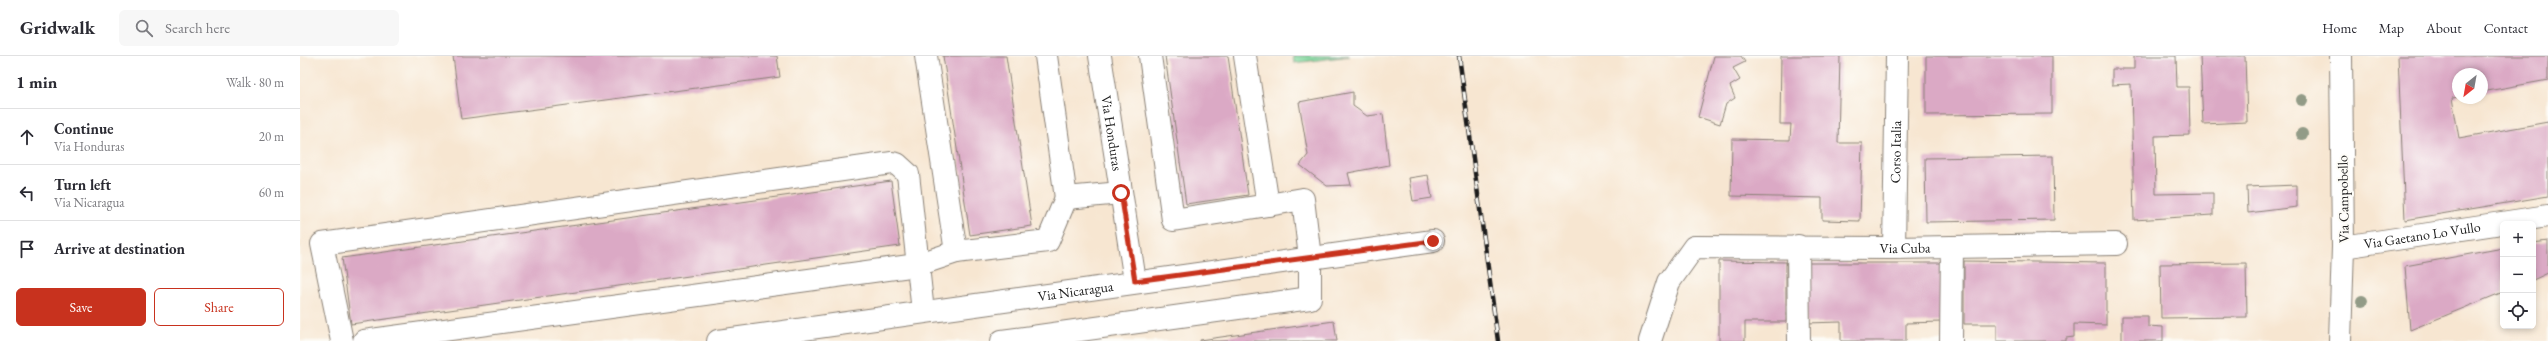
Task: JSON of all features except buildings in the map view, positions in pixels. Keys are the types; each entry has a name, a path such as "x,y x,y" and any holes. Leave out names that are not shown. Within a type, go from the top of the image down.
{"street":[{"path":"926,56 956,252"},
{"path":"364,341 918,265 956,252 1048,241 1066,198 1046,56"},
{"name":"Via Honduras","path":"1100,56 1135,281"},
{"path":"1002,341 1310,298 1310,258 1303,199 1173,220 1150,56"},
{"path":"1245,56 1268,205"},
{"name":"Corso Italia","path":"1894,248 1897,56"},
{"name":"Via Campobello","path":"2340,56 2343,247 2340,341"},
{"path":"342,341 322,244 892,163 897,164 908,174 923,312"},
{"path":"1066,198 1121,193"},
{"name":"Via Gaetano Lo Vullo","path":"2343,247 2548,216"},
{"name":"Via Nicaragua","path":"718,341 1135,281 1433,241"},
{"name":"Via Cuba","path":"1650,341 1669,282 1694,247 1798,246 1894,248 2116,244"},
{"path":"1798,246 1799,341"},
{"path":"1951,341 1952,247"}],"green space":[{"path":"1293,56 1349,56 1294,63"}],"railway":[{"path":"1459,56 1498,341"}],"route":[{"path":"1121,193 1135,281 1433,241"}]}
